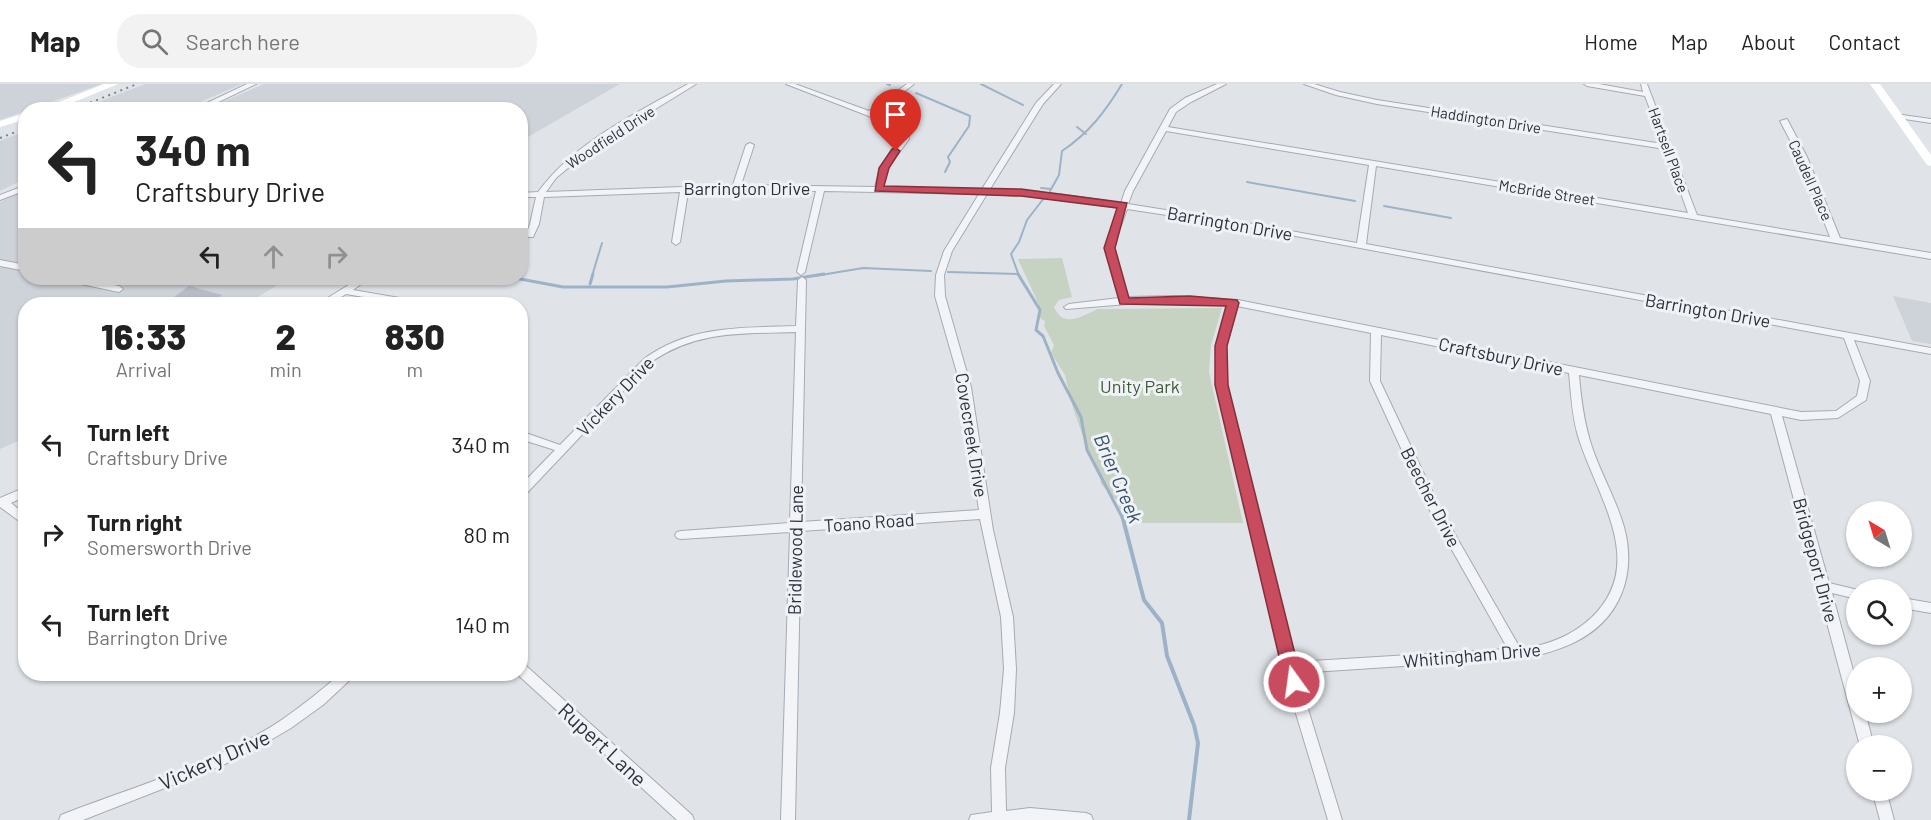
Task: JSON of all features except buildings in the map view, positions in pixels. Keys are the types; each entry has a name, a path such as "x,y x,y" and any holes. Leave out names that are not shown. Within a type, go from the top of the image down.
{"main road":[{"path":"65,102 113,84"},
{"path":"1875,84 1931,163"},
{"path":"0,124 18,118"}],"street":[{"path":"213,102 253,84"},
{"name":"Woodfield Drive","path":"540,194 568,162 693,84"},
{"path":"789,84 896,123 906,134 884,168 878,189"},
{"path":"870,114 911,84"},
{"name":"Covecreek Drive","path":"999,819 998,768 1007,713 1010,651 1002,589 985,514 966,387 939,288 940,275 948,251 985,191 1040,103 1058,84"},
{"path":"1124,301 1109,248 1123,206 1163,128 1180,105 1224,84"},
{"name":"Haddington Drive","path":"1307,84 1366,100 1667,147"},
{"path":"1587,84 1649,95"},
{"name":"Hartsell Place","path":"1644,84 1694,217"},
{"path":"1898,117 1931,121"},
{"name":"Caudell Place","path":"1784,121 1803,157 1836,240"},
{"name":"McBride Street","path":"1163,128 1931,256"},
{"path":"736,187 750,146"},
{"path":"1362,246 1373,163"},
{"name":"Barrington Drive","path":"528,195 736,187 985,191 1059,196 1362,246 1931,351"},
{"path":"676,242 685,188"},
{"name":"Bridlewood Lane","path":"789,820 802,276 821,188"},
{"path":"0,198 18,190"},
{"path":"530,236 537,223 540,194"},
{"path":"0,263 18,266"},
{"path":"100,285 119,289"},
{"path":"336,297 355,285"},
{"path":"346,291 379,297"},
{"name":"Craftsbury Drive","path":"1069,307 1124,301 1190,300 1233,303 1801,416 1830,416 1858,402 1864,393 1865,381 1848,336"},
{"path":"1233,303 1221,346 1220,379 1290,668 1335,820"},
{"name":"Vickery Drive","path":"528,485 648,360 668,346 709,334 800,329"},
{"name":"Beecher Drive","path":"1376,331 1375,381 1436,511 1517,654"},
{"name":"Whitingham Drive","path":"1290,668 1517,654 1558,645 1587,630 1609,608 1621,584 1624,567 1623,544 1582,434 1574,371"},
{"name":"Bridgeport Drive","path":"1776,412 1846,667"},
{"path":"528,438 562,449"},
{"path":"18,495 2,502 18,515"},
{"name":"Toano Road","path":"681,536 985,514"},
{"path":"1824,587 1846,592"},
{"path":"1912,605 1931,608"},
{"name":"Rupert Lane","path":"528,675 687,820"},
{"name":"Vickery Drive","path":"66,820 85,816 262,740 306,712 340,681"},
{"path":"1882,801 1887,820"},
{"path":"976,820 1030,815 1086,820"}],"shaded area":[{"path":"0,84 102,84 51,102 18,102 18,114 0,120"},
{"path":"145,84 242,84 200,102 98,102"},
{"path":"264,84 620,84 528,137 528,102 223,102"},
{"path":"18,134 18,182 0,191 0,141"},
{"path":"18,193 18,285 277,285 258,297 18,297 18,441 0,449 0,202"},
{"path":"1893,296 1931,303 1931,344 1912,341"}],"green space":[{"name":"Unity Park","path":"1062,258 1072,297 1059,300 1054,307 1063,318 1074,319 1098,309 1222,308 1211,345 1209,372 1243,523 1124,523 1117,501 1101,484 1100,474 1088,451 1073,408 1065,375 1051,353 1054,345 1044,326 1045,321 1038,317 1039,305 1018,259"}],"waterway":[{"path":"981,84 1023,105"},
{"name":"Brier Creek","path":"1084,133 1096,121 1122,84"},
{"path":"916,93 970,116 969,126 948,157 950,162 945,172"},
{"path":"1077,127 1084,133"},
{"name":"Brier Creek","path":"1050,191 1059,175 1062,151 1084,133"},
{"path":"1247,182 1355,201"},
{"path":"1041,188 1051,189"},
{"name":"Brier Creek","path":"1019,275 1011,254 1019,242 1027,220 1044,198"},
{"path":"1384,206 1451,218"},
{"path":"592,276 602,243"},
{"path":"815,276 863,268 931,271"},
{"path":"948,272 1019,275"},
{"path":"590,284 593,274"},
{"path":"528,280 563,287 667,287 726,281 793,279 824,274"},
{"name":"Brier Creek","path":"1019,275 1040,310 1036,330 1043,336 1058,373 1081,417 1087,450 1122,517"},
{"name":"Brier Creek","path":"1122,515 1144,600 1162,623 1167,656 1194,725 1198,743 1189,820"}],"railway":[{"path":"92,102 137,84"},
{"path":"0,138 18,131"}],"route":[{"path":"896,151 884,168 878,189 1021,192 1123,206 1109,248 1124,301 1210,300 1233,303 1221,346 1219,373 1294,682"}]}
